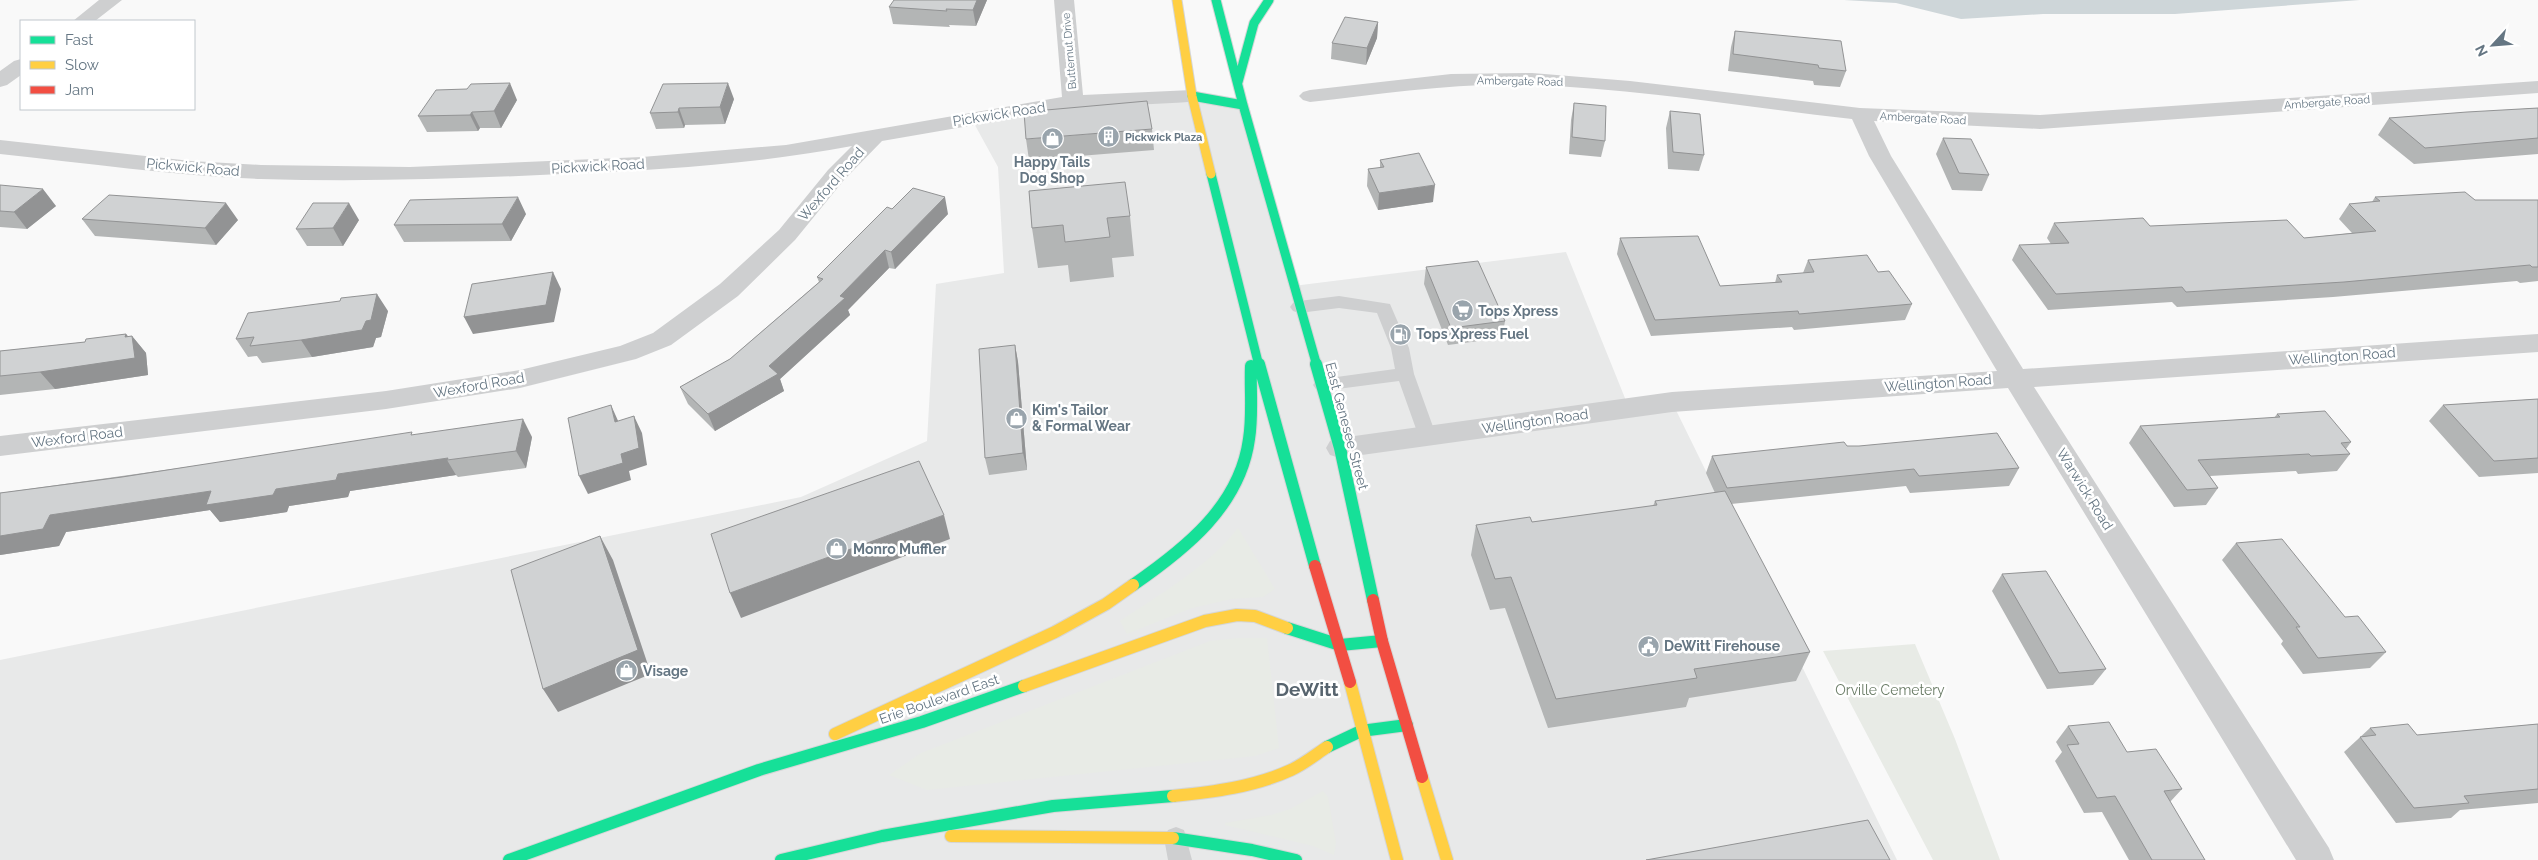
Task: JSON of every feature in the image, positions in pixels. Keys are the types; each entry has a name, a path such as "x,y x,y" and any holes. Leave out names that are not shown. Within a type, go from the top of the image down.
{"main road":[{"path":"1177,0 1192,96 1252,339 1322,590 1340,645 1361,731 1397,860"},
{"name":"East Genesee Street","path":"1216,0 1243,105 1340,448 1382,641 1447,860"},
{"path":"1238,82 1254,23 1269,0"},
{"path":"1192,96 1243,105"},
{"path":"759,770 1055,632 1106,604 1164,564 1208,526 1233,489 1242,468 1248,446 1252,339"},
{"name":"Erie Boulevard East","path":"509,860 759,770 922,722 1212,619 1237,615 1255,616 1294,631 1340,645 1382,641"},
{"path":"780,860 882,836 1053,806 1206,793 1248,784 1270,779 1293,769 1336,742 1361,731 1407,725"},
{"path":"882,836 1178,849 1252,850 1296,860"}],"street":[{"path":"83,20 112,0"},
{"name":"Butternut Drive","path":"1064,0 1073,102"},
{"path":"0,81 20,66"},
{"name":"Ambergate Road","path":"1310,96 1452,80 1532,79 1630,87 1860,114 2040,122 2538,87"},
{"name":"Pickwick Road","path":"0,147 191,168 261,172 410,174 652,164 786,152 873,138 971,118 1073,102 1192,96"},
{"name":"Warwick Road","path":"1860,114 1880,156 2316,860"},
{"name":"Wexford Road","path":"0,446 386,400 520,379 627,353 662,339 729,290 788,236 836,175 873,138"},
{"name":"Wellington Road","path":"1340,448 1672,402 2538,343"}],"lane":[{"path":"1299,307 1339,302 1384,308 1400,348 1405,374 1426,435"},
{"path":"1322,385 1405,374"}],"shaded area":[{"path":"1844,0 2360,0 2175,14 2043,14 1961,19 1896,3"},
{"path":"1112,99 1243,105 1293,286 1566,252 1629,408 1672,402 1897,860 0,860 0,660 801,497 927,441 936,284 1004,273 998,167 971,118"}],"green space":[{"path":"1238,528 1275,589 1263,597 1231,599 1192,608 1127,634 1120,621 1199,567"},
{"path":"1238,638 1267,638 1279,748 1255,756 927,790 889,775 921,753 1210,641"},
{"name":"Orville Cemetery","path":"1915,644 1955,739 2000,860 1933,860 1823,651"},
{"path":"1323,791 1328,797 1336,843 1334,855 1313,846 1225,825 1225,823 1271,815 1290,809"}],"building":[{"path":"894,0 977,0 973,10 946,9 947,11 889,7"},
{"path":"1345,17 1378,22 1367,48 1332,43"},
{"path":"1735,31 1841,41 1846,71 1819,68 1818,65 1733,54"},
{"path":"510,83 494,111 472,112 470,115 418,116 436,90 467,89 471,84"},
{"path":"728,83 720,107 679,108 678,112 650,113 663,84"},
{"path":"1147,101 1152,129 1026,139 1024,112"},
{"path":"1574,103 1606,106 1605,141 1572,137"},
{"path":"2538,108 2538,138 2425,148 2389,118 2467,112"},
{"path":"1670,111 1700,114 1704,155 1673,152"},
{"path":"1943,138 1971,139 1989,175 1959,173"},
{"path":"1419,153 1435,185 1379,193 1368,169 1384,167 1380,160"},
{"path":"1125,182 1130,216 1107,218 1110,237 1065,242 1063,225 1032,228 1029,191"},
{"path":"0,185 43,189 14,212 0,211"},
{"path":"913,188 945,197 891,252 885,250 840,296 845,298 769,366 778,374 708,414 680,387 730,359 823,279 817,277 887,207 892,209"},
{"path":"2465,192 2475,200 2538,200 2538,267 2530,265 2344,282 2186,292 2182,287 2056,294 2019,245 2069,243 2054,223 2143,218 2150,226 2287,220 2304,238 2376,231 2349,204 2380,201 2375,197"},
{"path":"109,195 226,203 205,228 82,219"},
{"path":"518,197 502,224 394,225 410,200"},
{"path":"313,203 349,203 333,228 296,229"},
{"path":"1698,236 1720,286 1782,282 1777,275 1814,272 1808,260 1867,255 1878,272 1889,271 1912,304 1799,314 1798,311 1655,320 1620,238"},
{"name":"Tops Xpress","path":"1478,261 1505,321 1451,328 1426,267"},
{"path":"553,272 546,305 464,317 472,284"},
{"path":"377,294 371,320 366,321 362,330 250,346 254,337 236,339 248,313 340,301 341,298"},
{"path":"126,334 125,337 132,336 135,358 0,376 0,351 85,342 86,339"},
{"path":"1015,345 1023,453 985,458 979,349"},
{"path":"2538,399 2538,458 2494,461 2443,405"},
{"path":"611,405 615,422 634,416 639,448 621,454 623,463 579,476 568,418"},
{"path":"2325,411 2351,442 2341,443 2350,454 2311,456 2309,454 2198,460 2218,488 2187,490 2140,426 2280,417 2277,414"},
{"path":"523,419 516,451 447,460 448,458 338,474 336,480 276,489 273,495 206,505 211,491 50,515 43,529 0,536 0,493 122,477 412,432 411,435"},
{"path":"1997,433 2019,468 1919,476 1914,469 1727,488 1712,456 1844,442 1847,446 1859,446"},
{"path":"919,461 944,515 730,593 711,534"},
{"name":"DeWitt Firehouse","path":"1725,491 1810,652 1694,669 1697,678 1556,699 1511,577 1495,579 1476,525 1530,517 1532,522 1657,505 1655,501"},
{"path":"600,536 638,650 543,689 511,570"},
{"path":"2282,539 2345,617 2358,616 2386,652 2318,658 2296,627 2300,627 2236,543"},
{"path":"2046,571 2106,669 2059,673 2002,574"},
{"path":"2109,722 2127,752 2156,749 2182,789 2164,791 2205,860 2152,860 2115,796 2097,798 2067,745 2079,744 2068,726"},
{"path":"2408,724 2417,735 2538,724 2538,789 2464,796 2469,803 2414,808 2360,737 2376,735 2370,728"},
{"path":"1868,820 1890,860 1646,860"}],"traffic: fast":[{"path":"1216,0 1243,105 1340,448 1373,600"},
{"path":"1238,82 1254,23 1269,0"},
{"path":"1192,96 1243,105"},
{"path":"1211,174 1252,339 1315,566"},
{"path":"1133,585 1189,543 1219,510 1231,491 1241,470 1250,438 1251,366"},
{"path":"1287,628 1340,645 1382,641"},
{"path":"509,860 759,770 922,722 1024,686"},
{"path":"1327,747 1361,731 1407,725"},
{"path":"781,860 882,836 1053,806 1173,796"},
{"path":"1173,838 1252,850 1296,860"}],"traffic: slow":[{"path":"1177,0 1192,96 1211,174"},
{"path":"835,734 1055,632 1106,604 1133,585"},
{"path":"1024,686 1205,621 1237,615 1255,616 1287,628"},
{"path":"1350,682 1397,860"},
{"path":"1173,796 1263,781 1296,768 1327,747"},
{"path":"1422,777 1447,860"},
{"path":"951,836 1173,838"}],"traffic: jam":[{"path":"1315,566 1350,682"},
{"path":"1373,600 1382,641 1422,777"}],"place":[{"name":"Pickwick Plaza","path":"1109,137"},
{"name":"Happy Tails Dog Shop","path":"1052,139"},
{"name":"Tops Xpress","path":"1462,311"},
{"name":"Tops Xpress Fuel","path":"1400,334"},
{"name":"Kim's Tailor & Formal Wear","path":"1016,418"},
{"name":"Monro Muffler","path":"837,549"},
{"name":"DeWitt Firehouse","path":"1648,646"},
{"name":"Visage","path":"627,671"}],"district":[{"name":"DeWitt","path":"1307,689"}]}
